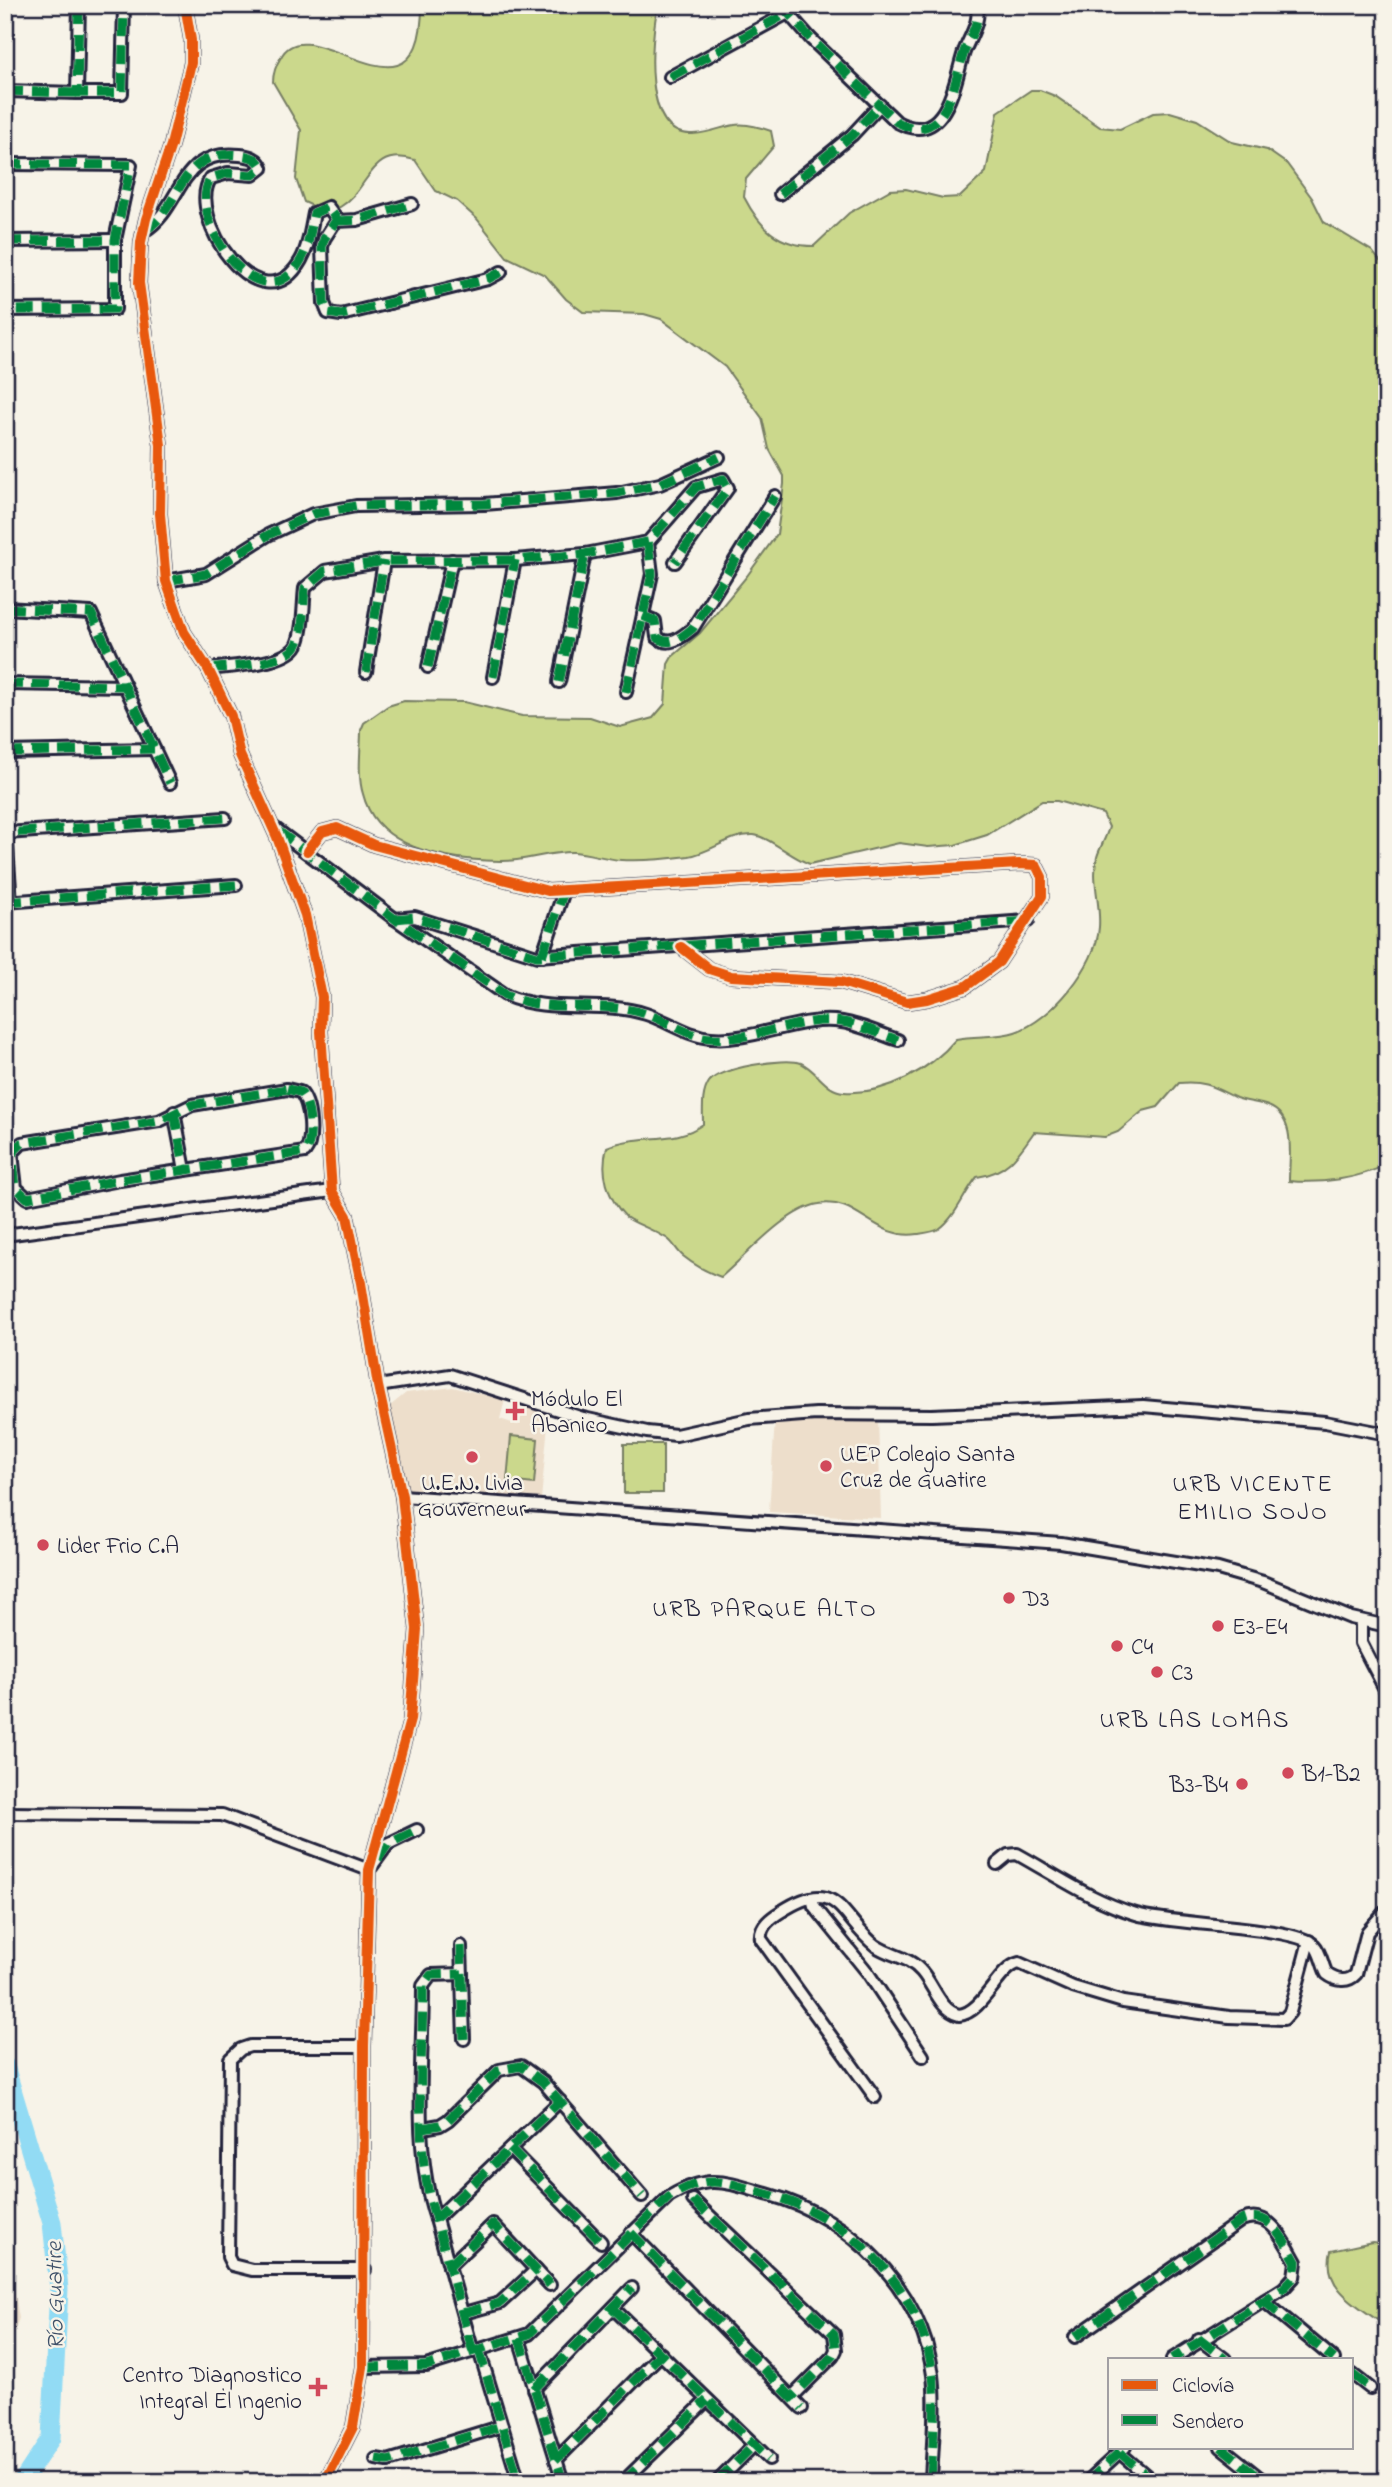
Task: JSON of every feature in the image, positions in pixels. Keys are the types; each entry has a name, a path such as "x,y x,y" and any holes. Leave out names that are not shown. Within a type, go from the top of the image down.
{"street":[{"path":"77,93 79,5"},
{"path":"5,91 122,93 124,5"},
{"path":"185,5 191,40 191,63 171,145 158,176 144,231 139,284 161,445 160,514 166,581 184,632 208,669 231,716 240,755 305,915 322,997 321,1032 332,1192 347,1216 378,1386 402,1496 417,1629 413,1698 369,1870 363,2046 366,2270 363,2367 353,2427 325,2482"},
{"path":"670,77 783,10 897,122 909,126 930,123 944,114 950,103 979,16 976,5"},
{"path":"780,194 843,143 880,105"},
{"path":"144,231 167,207 188,172 200,163 234,155 254,158 262,168 253,175 229,173 211,178 205,195 209,222 231,258 253,280 266,284 276,283 293,271 306,250 318,210 328,207 335,214 336,221 322,247 324,303 326,310 335,315 488,279 501,272"},
{"path":"5,164 131,164 114,240 115,309 5,310"},
{"path":"336,221 357,220 412,204"},
{"path":"5,241 114,240"},
{"path":"166,581 206,574 268,535 313,514 356,506 484,504 617,493 660,484 719,457"},
{"path":"208,669 288,656 298,643 305,588 325,571 384,561 514,560 585,554 648,542 696,486 723,478 728,488 675,562"},
{"path":"643,615 655,621 657,637 663,642 672,642 693,628 775,496"},
{"path":"626,692 652,574 648,542"},
{"path":"559,682 585,554"},
{"path":"428,667 452,560"},
{"path":"493,677 514,560"},
{"path":"366,672 384,561"},
{"path":"5,608 91,613 170,783"},
{"path":"5,684 125,686"},
{"path":"5,752 154,749"},
{"path":"225,818 6,833 8,902 236,884"},
{"path":"271,826 396,919 505,995 523,1003 622,1009 646,1014 685,1032 710,1038 735,1038 823,1022 842,1022 898,1040"},
{"path":"307,851 322,832 337,828 374,845 548,891 1019,864 1036,865 1042,877 1042,896 999,962 965,987 927,999 907,1002 841,982 731,976 709,969 681,947"},
{"path":"542,956 564,891"},
{"path":"396,919 415,917 542,956 1028,921"},
{"path":"287,1089 300,1092 306,1101 310,1142 305,1152 27,1198 16,1188 8,1153 17,1145 159,1121 174,1112 192,1105 287,1089"},
{"path":"174,1112 184,1170"},
{"path":"5,1235 332,1192"},
{"path":"378,1386 450,1375 583,1418 647,1432 676,1434 748,1419 789,1416 932,1415 1143,1406 1325,1422 1387,1434"},
{"path":"402,1496 1061,1542 1218,1569 1263,1581 1361,1621 1387,1626"},
{"path":"1361,1621 1361,1643 1387,1693"},
{"path":"5,1813 222,1815 369,1870"},
{"path":"369,1870 388,1844 417,1830"},
{"path":"997,1864 1008,1855 1017,1854 1073,1889 1139,1915 1203,1926 1263,1930 1309,1941 1316,1947 1327,1974 1347,1980 1358,1970 1367,1932 1387,1909"},
{"path":"876,2097 761,1938 761,1929 799,1899 812,1898 838,1903 873,1943 921,1970 944,2007 959,2015 973,2010 1008,1968 1018,1963 1073,1987 1123,2002 1219,2015 1284,2019 1290,2012 1309,1941"},
{"path":"812,1898 814,1906 868,1973 923,2056"},
{"path":"461,1946 464,2039"},
{"path":"462,1975 431,1975 423,1983 423,2172 449,2266 519,2482"},
{"path":"363,2046 250,2046 241,2049 230,2059 228,2257 232,2265 252,2270 366,2270"},
{"path":"423,2128 440,2125 449,2120 499,2070 508,2066 530,2070 642,2196"},
{"path":"436,2219 560,2101"},
{"path":"510,2149 601,2242"},
{"path":"363,2367 426,2366 519,2338 540,2326 669,2197 689,2185 704,2181 728,2183 786,2199 837,2224 894,2282 909,2304 926,2347 934,2387 931,2482"},
{"path":"693,2200 834,2334 834,2356 792,2397"},
{"path":"1075,2337 1237,2224 1255,2216 1269,2222 1297,2266 1290,2282 1173,2358"},
{"path":"449,2266 493,2224 550,2284"},
{"path":"631,2234 802,2408"},
{"path":"464,2313 500,2304 536,2270"},
{"path":"534,2389 632,2288"},
{"path":"1264,2301 1333,2358"},
{"path":"613,2308 769,2459"},
{"path":"519,2338 563,2482"},
{"path":"1199,2340 1224,2358"},
{"path":"556,2460 661,2354"},
{"path":"1354,2376 1370,2388"},
{"path":"623,2482 707,2400"},
{"path":"376,2459 388,2462 502,2426"},
{"path":"716,2482 754,2445"},
{"path":"1222,2448 1265,2482"},
{"path":"1087,2482 1122,2450 1154,2482"}],"shaded area":[{"name":"U.E.N. Livia Gouverneur","path":"453,1387 505,1400 500,1419 518,1425 525,1406 549,1413 541,1500 406,1490 390,1406 406,1393"},
{"name":"UEP Colegio Santa Cruz de Guatire","path":"878,1418 881,1518 769,1512 775,1419"},
{"path":"5,2234 19,2318 5,2357"}],"green space":[{"path":"422,5 658,5 653,39 653,83 657,103 665,120 676,131 693,134 738,125 771,131 774,146 746,179 744,197 764,226 780,239 790,243 814,246 849,213 890,190 906,189 943,198 960,197 986,172 998,112 1031,90 1040,90 1055,96 1100,127 1120,129 1153,113 1170,112 1197,120 1232,142 1267,150 1287,164 1312,198 1324,222 1372,251 1387,270 1387,1164 1340,1179 1289,1181 1289,1139 1284,1119 1277,1111 1209,1086 1188,1082 1179,1083 1158,1107 1143,1111 1118,1132 1105,1137 1034,1132 1011,1162 996,1172 977,1177 950,1218 932,1232 903,1234 890,1231 845,1207 819,1204 806,1208 780,1224 721,1277 692,1262 669,1240 629,1219 619,1210 605,1175 607,1147 632,1140 669,1137 703,1124 703,1103 709,1082 725,1072 781,1061 801,1063 837,1091 860,1092 891,1085 906,1078 933,1061 956,1039 1008,1034 1029,1026 1043,1016 1070,990 1090,958 1096,942 1099,918 1095,866 1109,827 1103,814 1057,801 1042,801 987,835 955,845 928,847 899,843 810,864 754,835 737,837 698,854 672,858 621,860 565,852 500,861 438,854 399,840 383,828 371,813 361,787 361,730 364,723 388,706 404,701 464,702 522,716 590,717 620,727 653,718 665,704 668,664 672,657 700,633 747,576 777,534 784,484 784,476 769,449 762,418 725,367 661,319 644,314 583,312 566,299 545,275 507,257 477,219 457,201 436,191 415,160 400,157 379,164 340,207 317,208 304,202 296,179 301,130 273,82 281,57 295,45 314,45 385,66 404,62 417,43"},
{"path":"511,1436 538,1439 534,1484 507,1481"},
{"path":"624,1444 663,1444 663,1493 624,1493"},
{"path":"1372,2242 1387,2244 1387,2327 1345,2296 1337,2287 1329,2265 1331,2251"}],"waterway":[{"name":"Río Guatire","path":"5,2066 52,2223 59,2289 51,2438 22,2482"}],"marked path":[{"path":"79,5 77,93 122,93 124,5"},
{"path":"781,5 811,39 897,122 914,128 927,126 938,119 946,108 976,23 976,5"},
{"path":"670,77 786,14"},
{"path":"5,91 77,93"},
{"path":"780,194 852,135 880,105"},
{"path":"144,231 157,221 192,170 219,155 240,155 253,158 262,168 253,175 228,173 211,178 205,195 208,216 217,239 231,260 248,275 266,282 285,278 304,255 314,213 328,207 337,219 322,247 324,303 328,313 341,315 488,279 501,272"},
{"path":"5,164 131,165 115,240 115,309 5,310"},
{"path":"336,221 357,220 412,204"},
{"path":"5,241 115,240"},
{"path":"166,581 206,574 268,535 313,514 356,506 484,504 617,493 660,484 719,457"},
{"path":"208,669 259,663 284,656 293,650 301,629 305,588 325,571 384,561 515,560 585,554 648,542 696,487 723,479 728,488 675,562"},
{"path":"643,616 655,621 657,637 666,642 675,640 693,628 775,496"},
{"path":"626,692 652,574 648,542"},
{"path":"559,682 585,554"},
{"path":"428,667 452,560"},
{"path":"493,677 515,560"},
{"path":"366,672 384,561"},
{"path":"5,608 91,613 170,783"},
{"path":"5,684 125,686"},
{"path":"5,752 154,749"},
{"path":"11,902 6,833 225,818"},
{"path":"277,830 395,919 505,995 522,1001 629,1010 711,1038 744,1036 826,1021 856,1025 898,1040"},
{"path":"5,902 236,885"},
{"path":"542,956 564,891"},
{"path":"395,919 415,917 537,956 1028,921"},
{"path":"287,1089 300,1092 307,1104 310,1139 305,1152 120,1180 27,1198 16,1188 12,1153 22,1143 159,1121 192,1105 287,1089"},
{"path":"174,1112 185,1170"},
{"path":"378,1859 388,1844 417,1830"},
{"path":"461,1946 464,2039"},
{"path":"436,2219 424,2164 421,2134 423,1986 431,1975 462,1974"},
{"path":"423,2128 440,2125 448,2120 499,2070 521,2066 543,2082 642,2196"},
{"path":"473,2352 436,2219 560,2101"},
{"path":"510,2149 601,2242"},
{"path":"363,2367 426,2366 529,2334 669,2197 696,2184 730,2184 800,2206 828,2220 878,2261 898,2286 926,2343 933,2375 931,2482"},
{"path":"693,2200 834,2334 836,2350 833,2356 792,2397"},
{"path":"1075,2337 1242,2220 1252,2217 1268,2222 1281,2236 1296,2262 1294,2277 1284,2288 1174,2358"},
{"path":"449,2266 493,2224 550,2285"},
{"path":"631,2233 802,2408"},
{"path":"464,2313 500,2303 536,2270"},
{"path":"534,2389 632,2288"},
{"path":"1264,2301 1333,2358"},
{"path":"613,2308 769,2459"},
{"path":"519,2338 563,2482"},
{"path":"1199,2339 1224,2358"},
{"path":"479,2350 519,2482"},
{"path":"556,2460 661,2354"},
{"path":"1354,2376 1370,2388"},
{"path":"623,2482 707,2400"},
{"path":"376,2459 388,2461 502,2426"},
{"path":"717,2482 754,2445"},
{"path":"1087,2482 1124,2448"},
{"path":"1222,2448 1265,2482"},
{"path":"1120,2453 1154,2482"}],"cycle path":[{"path":"185,5 191,40 191,63 171,145 146,219 141,242 139,283 161,445 160,514 166,581 184,632 208,669 231,716 240,755 277,837 305,915 322,997 321,1032 332,1191 347,1216 361,1283 378,1386 402,1496 417,1629 410,1720 369,1870 364,2046 363,2367 353,2427 325,2482"},
{"path":"307,851 322,832 337,828 374,845 548,891 1019,864 1036,865 1042,877 1042,896 999,962 965,987 927,999 907,1002 841,982 731,976 709,969 681,947"}],"place":[{"name":"Módulo El Abanico","path":"515,1411"},
{"name":"U.E.N. Livia Gouverneur","path":"472,1457"},
{"name":"UEP Colegio Santa Cruz de Guatire","path":"826,1466"},
{"name":"Lider Frio C.A","path":"43,1545"},
{"name":"D3","path":"1009,1598"},
{"name":"E3-E4","path":"1218,1626"},
{"name":"C4","path":"1117,1646"},
{"name":"C3","path":"1157,1672"},
{"name":"B1-B2","path":"1288,1773"},
{"name":"B3-B4","path":"1242,1784"},
{"name":"Centro Diagnostico Integral El Ingenio","path":"318,2387"}],"district":[{"name":"URB VICENTE EMILIO SOJO","path":"1253,1497"},
{"name":"URB PARQUE ALTO","path":"765,1608"},
{"name":"URB LAS LOMAS","path":"1195,1719"}]}
